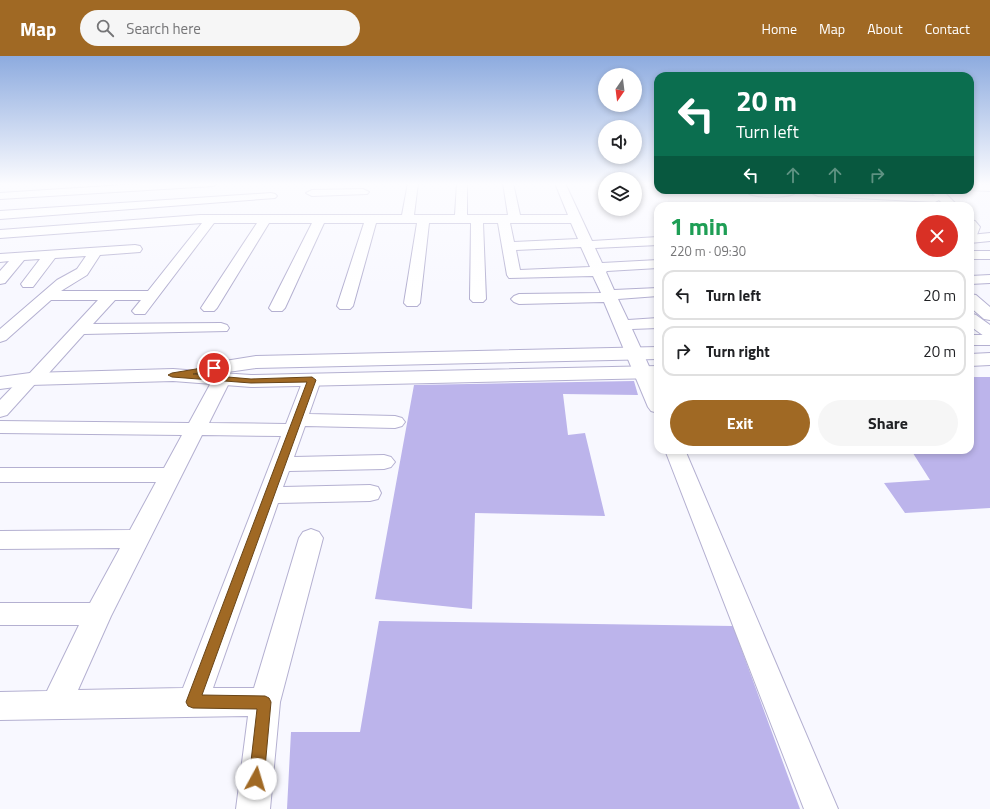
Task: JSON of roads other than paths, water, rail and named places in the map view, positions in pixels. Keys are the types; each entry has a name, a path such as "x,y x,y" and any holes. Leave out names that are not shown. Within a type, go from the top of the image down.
{"street":[{"path":"39,231 50,218"},
{"path":"140,311 154,295 211,219"},
{"path":"0,234 211,219 576,219 636,354 651,372 654,387"},
{"path":"509,219 508,246 514,275 654,264"},
{"path":"209,308 265,220"},
{"path":"277,308 319,220"},
{"path":"345,306 371,220"},
{"path":"412,303 423,220"},
{"path":"477,220 478,299"},
{"path":"974,238 990,237"},
{"path":"508,246 654,241"},
{"path":"0,258 135,249"},
{"path":"0,337 62,283 82,272 96,251"},
{"path":"28,284 51,254"},
{"path":"974,255 990,255"},
{"path":"0,280 20,257"},
{"path":"974,280 990,280"},
{"path":"974,286 990,299"},
{"path":"519,300 654,292"},
{"path":"0,411 111,295"},
{"path":"48,296 154,295"},
{"path":"974,302 990,315"},
{"path":"974,321 990,333"},
{"path":"623,325 654,323"},
{"path":"80,329 222,328"},
{"path":"974,340 990,340"},
{"path":"172,375 256,362 654,353"},
{"path":"974,360 990,359"},
{"path":"3,381 172,375 251,381 651,372"},
{"path":"56,705 98,614 222,379"},
{"path":"193,702 312,380"},
{"path":"0,427 195,430 395,422"},
{"path":"678,454 821,809"},
{"path":"282,464 384,462"},
{"path":"0,475 171,475"},
{"path":"271,494 370,493"},
{"path":"0,540 137,538"},
{"path":"253,809 265,702 311,538"},
{"path":"0,614 98,614"},
{"path":"0,706 265,702"}]}
